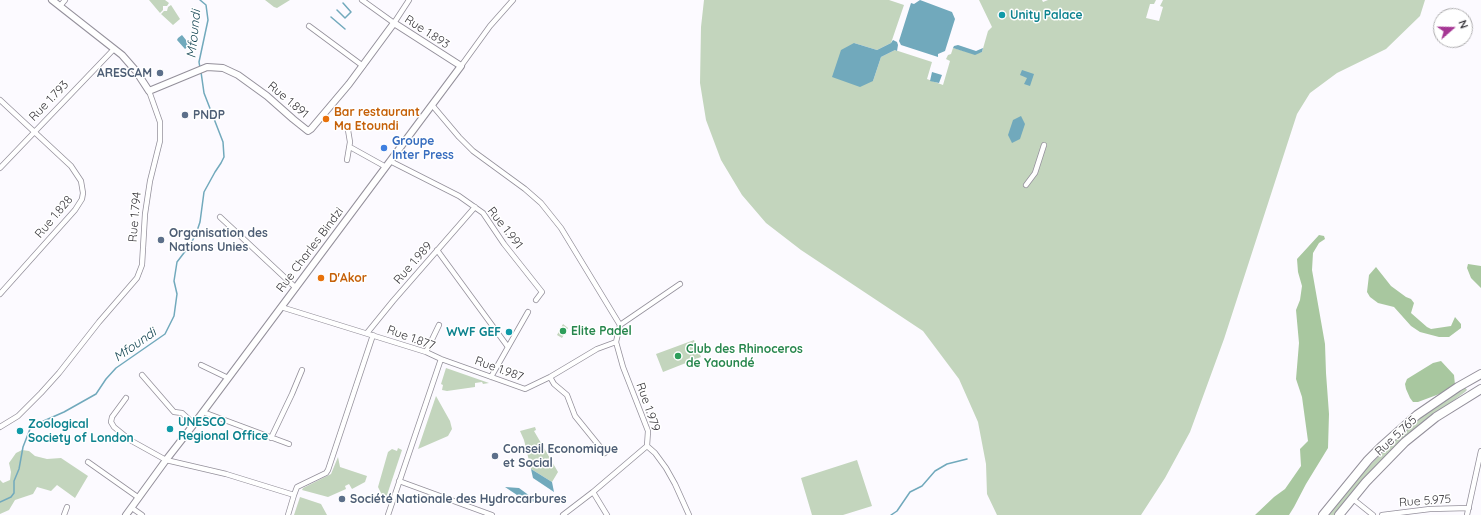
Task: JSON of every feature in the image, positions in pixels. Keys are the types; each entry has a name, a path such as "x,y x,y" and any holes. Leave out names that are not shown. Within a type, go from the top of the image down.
{"highway":[{"path":"1323,515 1368,460 1381,447 1417,415 1480,374"},
{"name":"Rue 5.765","path":"1339,515 1384,463 1414,434 1436,417 1481,389"}],"street":[{"name":"Rue 1.794","path":"0,427 18,416 45,388 137,278 142,265 145,214 150,181 160,141 160,122 149,91 129,62 52,0"},
{"path":"60,6 65,0"},
{"name":"Rue 1.893","path":"362,0 394,23 461,66"},
{"path":"394,23 410,0"},
{"name":"Rue Charles Bindzi","path":"126,515 490,26 513,0"},
{"name":"Rue 1.891","path":"149,91 207,67 222,68 238,75 266,96 305,130 311,130 363,66 394,23"},
{"path":"309,26 363,66"},
{"name":"Rue 1.793","path":"0,168 114,49"},
{"name":"Rue 1.828","path":"0,100 72,166 79,176 82,187 82,199 75,210 0,294"},
{"path":"432,105 473,151 525,189 541,203 561,228 620,325"},
{"path":"346,160 350,147 348,130"},
{"path":"1026,185 1035,172 1044,145"},
{"path":"350,147 386,167"},
{"name":"Rue 1.991","path":"390,161 459,196 483,213 504,244 542,292 536,300"},
{"name":"Rue 1.989","path":"367,333 475,207"},
{"path":"220,217 296,288"},
{"path":"437,250 508,348"},
{"path":"616,342 620,325 680,284"},
{"path":"281,307 373,335"},
{"path":"491,377 528,312"},
{"path":"426,352 439,325"},
{"name":"Rue 1.877","path":"288,515 294,495 299,486 326,473 328,470 373,335 426,352 440,359 388,515"},
{"name":"Rue 1.987","path":"440,359 525,389 550,377 597,349 616,342"},
{"name":"Rue 1.979","path":"616,342 623,368 648,431 647,446 655,453 666,468 689,515"},
{"path":"201,364 228,378"},
{"path":"271,438 302,370"},
{"path":"142,375 174,412 182,413 194,424"},
{"path":"550,377 554,384 566,395 575,416 604,453"},
{"path":"126,398 112,417 111,422 114,427 130,440 166,460 220,473 294,495"},
{"path":"203,412 289,444"},
{"path":"563,515 593,492 647,446"},
{"path":"1467,515 1480,451"},
{"path":"88,462 139,498"},
{"path":"399,481 492,515"},
{"path":"593,492 607,515"},
{"path":"1352,499 1373,515"},
{"path":"64,515 67,507"},
{"path":"132,508 142,515"},
{"name":"Rue 5.975","path":"1382,515 1430,509 1469,508"}],"green space":[{"path":"149,0 165,0 169,3 167,6 163,6 163,10 160,13"},
{"path":"265,0 290,0 277,8"},
{"path":"704,0 889,0 904,5 891,43 877,50 854,43 873,81 881,57 895,50 932,62 927,79 943,85 950,61 946,59 948,55 951,54 953,48 975,54 982,52 988,31 992,27 979,0 1042,0 1043,2 1048,0 1156,0 1154,4 1150,4 1146,18 1159,21 1163,7 1160,6 1163,0 1425,0 1420,16 1386,49 1337,73 1310,93 1297,114 1224,339 1190,432 1165,478 1141,515 997,515 987,494 986,464 978,422 959,379 923,331 801,250 766,223 742,195 721,160 706,120 700,83 701,27"},
{"path":"171,5 180,19 173,25 161,14 164,11 167,11 168,7"},
{"path":"1319,235 1324,236 1325,239 1319,243 1313,253 1312,270 1325,344 1329,414 1328,448 1289,515 1255,515 1285,489 1301,466 1300,449 1308,441 1302,397 1296,379 1299,343 1296,310 1300,300 1302,286 1298,272 1297,259"},
{"path":"1468,264 1481,266 1481,288 1471,278 1467,268"},
{"path":"1376,267 1391,286 1411,299 1414,303 1411,313 1427,327 1431,329 1451,326 1455,317 1461,324 1461,328 1449,337 1439,337 1420,332 1411,326 1394,307 1378,303 1370,297 1367,292 1369,275"},
{"name":"Elite Padel","path":"563,324 568,328 562,338 557,335"},
{"name":"Club des Rhinoceros de Yaoundé","path":"694,340 701,357 663,372 656,354"},
{"path":"1441,361 1454,375 1455,385 1442,393 1418,402 1413,402 1406,389 1405,384 1407,379 1433,363"},
{"path":"446,368 489,383 475,383 475,387 447,391 442,390 443,385 441,384"},
{"path":"1465,387 1467,390 1465,392 1434,415 1345,502 1335,515 1327,515 1361,474 1410,425 1438,404"},
{"path":"436,396 450,421 452,429 448,436 418,449"},
{"path":"535,427 536,430 534,431 558,472 552,482 531,469 524,440 520,431"},
{"path":"398,448 402,450 385,501 378,487 388,452 392,449 397,451"},
{"path":"22,450 29,451 35,456 47,459 61,458 88,476 75,498 57,485 51,491 37,487 33,494 15,500 9,510 0,514 0,480 3,483 10,480 11,472 9,463 16,453"},
{"path":"338,457 340,467 367,476 365,482 352,489 349,484 345,486 346,489 328,497 302,490 303,488 331,474"},
{"path":"857,460 872,506 843,515 812,515 801,478"},
{"path":"300,497 321,504 327,515 294,515"}],"water":[{"path":"920,0 952,12 955,19 945,51 938,54 938,57 901,45 899,41 911,3 914,4"},
{"path":"182,35 190,45 185,49 177,40"},
{"path":"893,40 897,42 897,51 895,50 881,57 873,81 860,87 832,77 841,50 854,43 877,50 891,43"},
{"path":"958,45 976,51 983,48 982,52 975,55 953,48 954,46"},
{"path":"1022,70 1034,74 1030,86 1024,84 1027,78 1020,75"},
{"path":"932,72 942,75 939,83 930,81"},
{"path":"1021,116 1025,124 1020,139 1012,143 1008,135 1013,120"},
{"path":"531,469 552,482 554,492 533,478"},
{"path":"505,487 519,488 538,502 526,501"}],"waterway":[{"name":"Mfoundi","path":"200,0 206,5 208,20 199,62 200,68"},
{"path":"337,10 345,18 351,12 343,3"},
{"path":"331,17 345,29"},
{"name":"Mfoundi","path":"0,502 11,497 14,493 14,481 19,469 23,447 30,429 96,394 106,379 116,368 165,334 174,316 177,294 174,281 177,262 190,245 196,234 200,222 204,192 224,157 223,142 204,93 201,72"},
{"path":"891,515 897,511 910,492 922,486 935,471 947,464 967,459"}],"place":[{"name":"Unity Palace","path":"1002,15"},
{"name":"ARESCAM","path":"160,73"},
{"name":"PNDP","path":"185,115"},
{"name":"Bar restaurant Ma Etoundi","path":"326,119"},
{"name":"Groupe Inter Press","path":"384,148"},
{"name":"Organisation des Nations Unies","path":"161,240"},
{"name":"D'Akor","path":"321,278"},
{"name":"Elite Padel","path":"563,331"},
{"name":"WWF GEF","path":"509,332"},
{"name":"Club des Rhinoceros de Yaoundé","path":"678,356"},
{"name":"UNESCO Regional Office","path":"170,429"},
{"name":"Zoological Society of London","path":"20,431"},
{"name":"Conseil Economique et Social","path":"495,456"},
{"name":"Société Nationale des Hydrocarbures","path":"342,499"}]}
